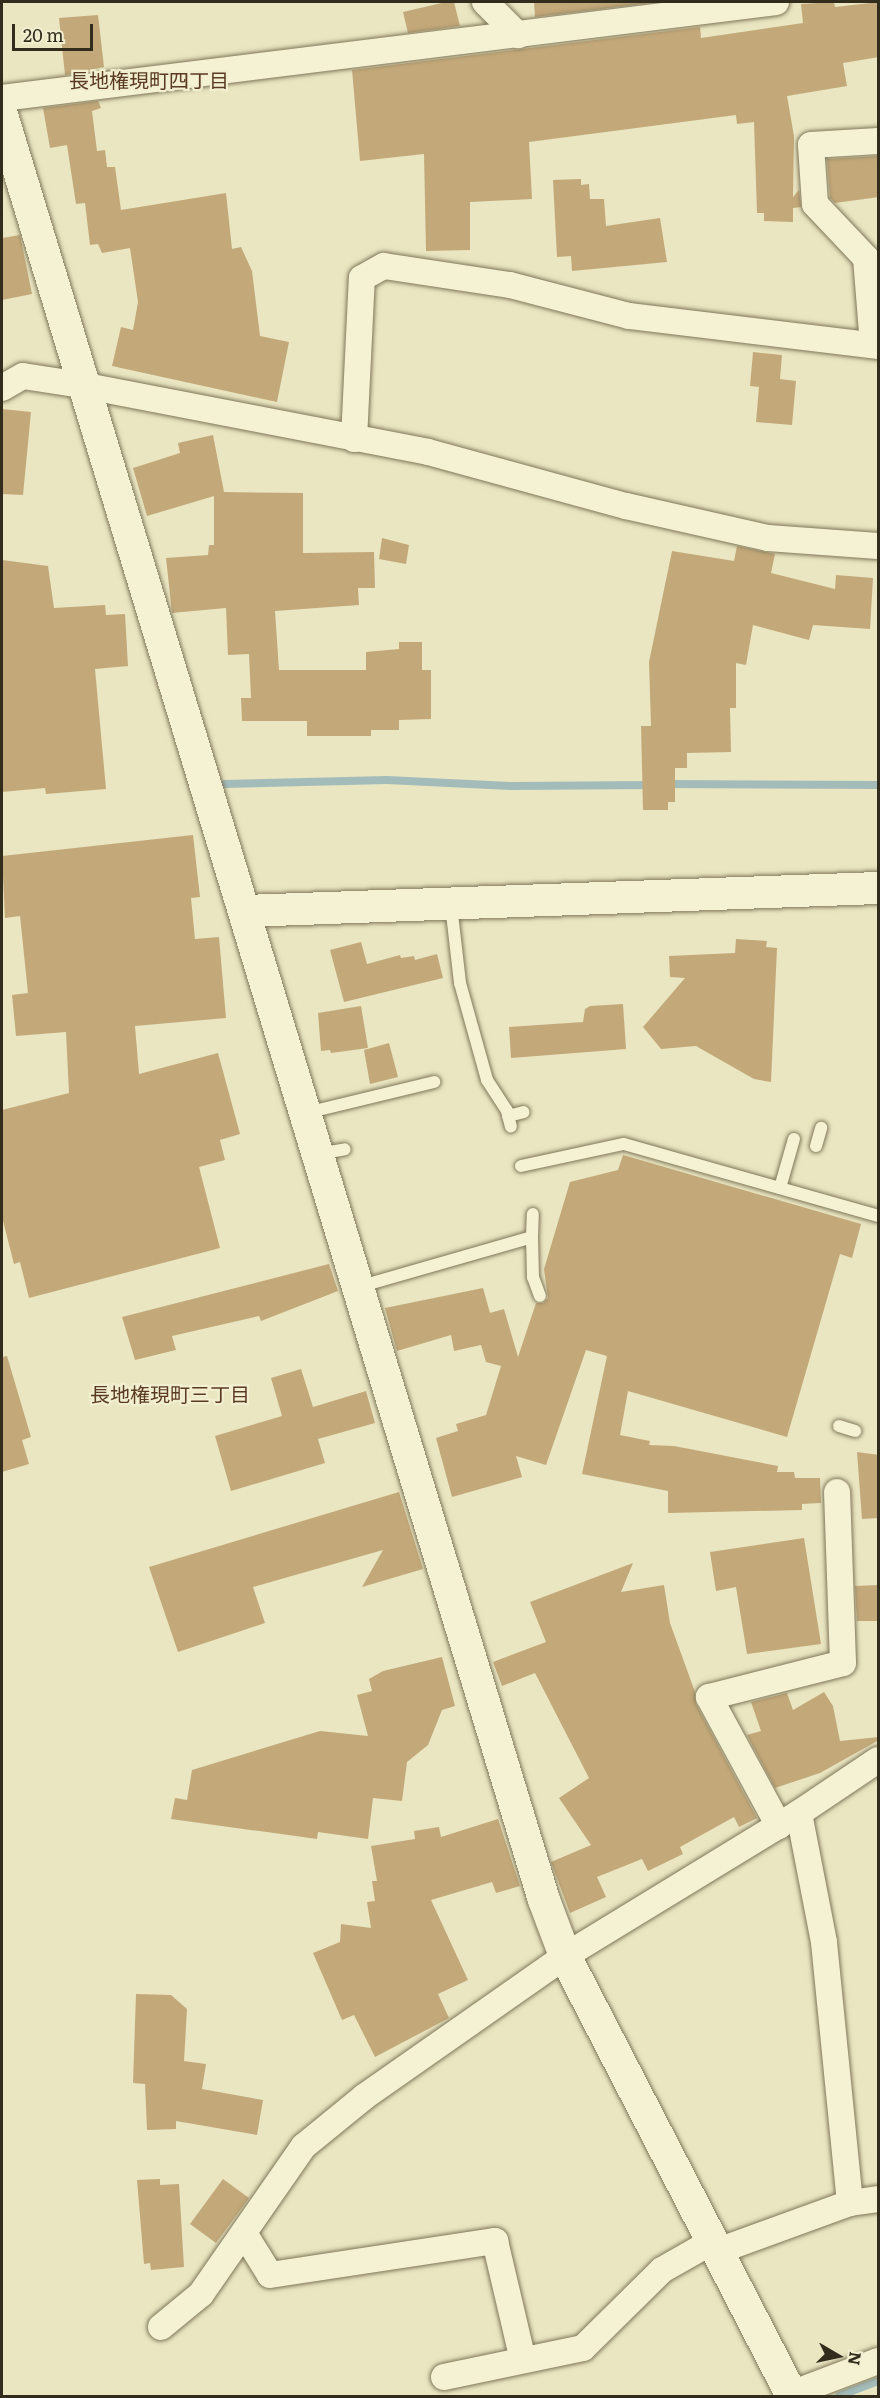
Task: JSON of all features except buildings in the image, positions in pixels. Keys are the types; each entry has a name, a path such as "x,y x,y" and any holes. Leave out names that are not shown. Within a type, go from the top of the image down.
{"street":[{"path":"485,2 518,35"},
{"path":"2,98 768,2"},
{"path":"2,115 81,385 305,1113 331,1152 357,1287 463,1644 565,1956 792,2396 879,2361"},
{"path":"354,439 362,278 384,266 510,285 629,316 876,345 866,258 815,204 811,145 879,141"},
{"path":"2,388 23,376 81,385 428,452 626,506 768,537 879,546"},
{"path":"244,910 879,888"},
{"path":"837,1492 843,1663 709,1697 789,1820 824,1942 850,2203"},
{"path":"161,2326 201,2294 304,2146 364,2097 565,1956 789,1820 879,1760"},
{"path":"444,2378 583,2348 662,2270 715,2246 850,2203 879,2199"},
{"path":"244,2233 270,2275 495,2241 523,2360"}],"lane":[{"path":"451,902 460,983 487,1080 510,1122 524,1112"},
{"path":"305,1113 434,1082"},
{"path":"816,1146 821,1128"},
{"path":"780,1188 794,1139"},
{"path":"521,1166 624,1144 879,1216"},
{"path":"533,1214 533,1277 540,1296"},
{"path":"357,1287 532,1237"},
{"path":"839,1426 855,1431"}],"waterway":[{"path":"225,784 387,780 511,786 653,785"},
{"path":"666,784 878,785"},
{"path":"839,2396 878,2381"}],"district":[{"name":"長地権現町四丁目","path":"149,79"},
{"name":"長地権現町三丁目","path":"170,1393"}]}
